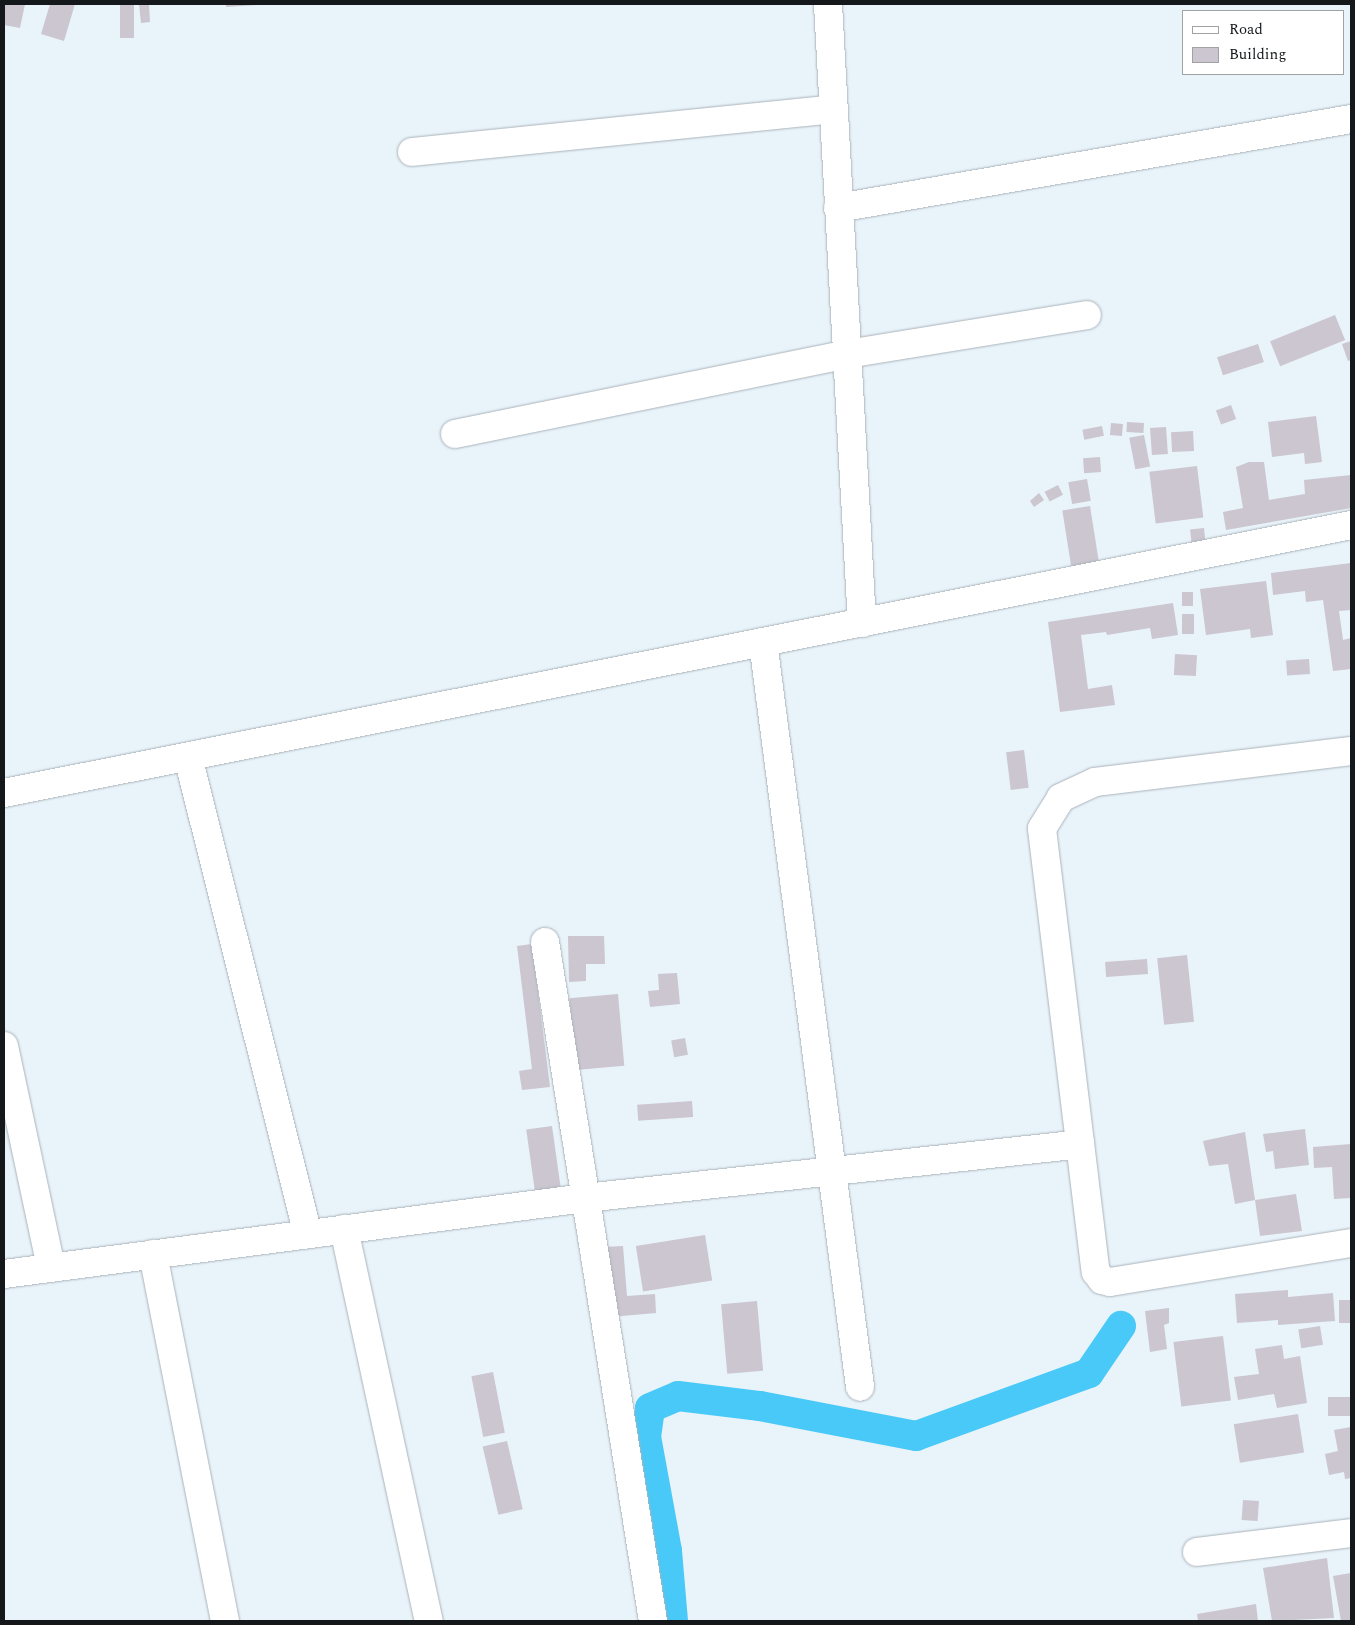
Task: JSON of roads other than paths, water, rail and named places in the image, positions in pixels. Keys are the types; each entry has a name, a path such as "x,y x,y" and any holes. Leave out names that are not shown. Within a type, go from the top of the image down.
{"street":[{"path":"828,4 862,622"},
{"path":"412,152 833,109"},
{"path":"838,208 1351,119"},
{"path":"455,434 847,354 1087,315"},
{"path":"4,793 1351,525"},
{"path":"763,642 834,1171 860,1387"},
{"path":"1351,751 1095,782 1061,798 1042,829 1096,1272 1102,1280 1110,1282 1351,1243"},
{"path":"188,756 308,1234"},
{"path":"545,942 653,1621"},
{"path":"4,1046 51,1267"},
{"path":"4,1274 585,1198 1080,1144"},
{"path":"344,1229 430,1621"},
{"path":"153,1254 225,1621"},
{"path":"1197,1552 1351,1533"}],"waterway":[{"path":"673,1621 667,1551 646,1437 650,1408 678,1396 760,1406 916,1436 1089,1373 1121,1326"}]}
